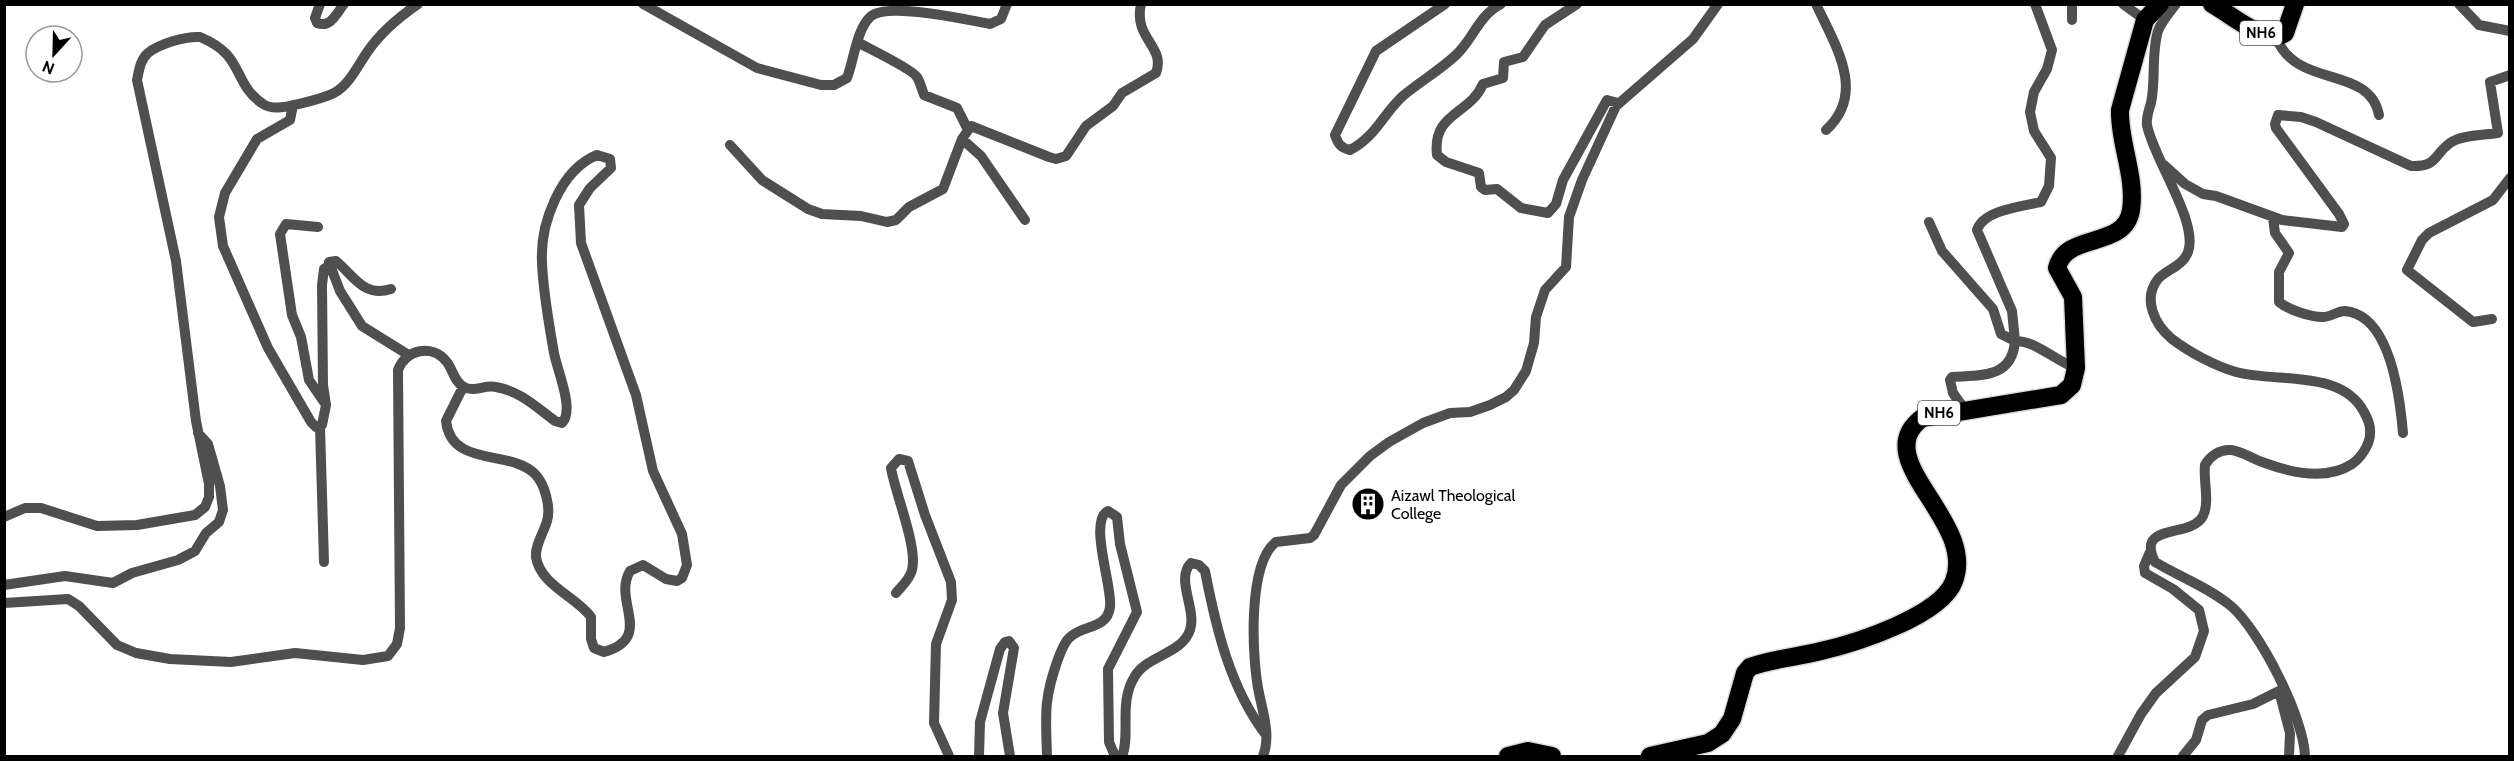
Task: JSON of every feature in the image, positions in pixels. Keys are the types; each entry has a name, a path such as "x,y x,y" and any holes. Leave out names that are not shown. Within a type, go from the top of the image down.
{"highway":[{"name":"NH6","path":"1650,756 1708,743 1722,734 1732,719 1744,673 1750,667 1822,651 1907,621 1933,606 1949,593 1956,579 1955,542 1937,506 1912,472 1905,450 1912,427 1922,418 2061,395 2072,385 2076,368 2073,297 2057,268 2064,252 2101,239 2120,229 2131,211 2128,159 2119,124 2120,110 2145,20 2160,4"},
{"name":"NH6","path":"2212,4 2256,32 2276,37 2285,33 2295,4"},
{"path":"1508,756 1528,751 1552,756"}],"street":[{"path":"320,4 315,18 317,23 322,25 330,22 344,4"},
{"path":"4,517 25,508 41,508 97,526 157,522 195,515 205,507 209,497 209,484 198,433 176,261 152,139 139,92 139,72 148,53 171,42 200,37 227,53 251,93 262,104 274,107 293,105 334,93 351,77 383,33 400,16 418,4"},
{"path":"643,4 757,68 802,82 821,85 843,82 847,78 858,43 870,17 882,11 921,13 990,24 1001,19 1008,4"},
{"path":"967,128 975,126 1048,157 1056,159 1066,156 1086,126 1112,108 1124,91 1156,73 1157,54 1139,25 1141,4"},
{"path":"1445,4 1380,48 1373,56 1335,135 1337,143 1343,148 1350,150 1362,144 1375,132 1402,96 1456,56 1470,39 1481,20 1501,4"},
{"path":"1577,4 1545,25 1522,57 1504,62 1503,78 1483,84 1476,98 1445,121 1436,145 1437,155 1446,162 1479,173 1481,186 1485,190 1497,189 1521,208 1548,213 1556,204 1563,180 1607,100 1618,103"},
{"path":"1263,756 1266,735 1255,656 1257,579 1265,554 1276,542 1310,538 1314,535 1341,485 1370,456 1389,442 1423,423 1461,410 1470,412 1490,405 1514,390 1526,371 1534,343 1536,317 1545,290 1566,267 1567,227 1582,180 1618,103 1693,39 1718,4"},
{"path":"1816,4 1845,70 1846,103 1837,121 1826,130"},
{"path":"1965,410 1953,393 1950,380 1952,377 1976,378 1995,374 2012,356 2015,341 2012,311 1977,230 1980,222 1992,215 2041,202 2049,186 2050,158 2030,121 2034,92 2047,69 2052,50 2034,4"},
{"path":"2072,4 2072,20"},
{"path":"2123,4 2145,20"},
{"path":"2118,756 2141,714 2156,693 2195,657 2204,631 2199,610 2173,589 2145,573 2144,566 2152,543 2161,533 2190,527 2203,517 2205,465 2219,452 2231,450 2265,464 2307,474 2327,473 2346,467 2357,460 2369,442 2371,432 2361,406 2341,389 2235,371 2173,340 2162,329 2151,309 2153,288 2159,278 2182,262 2188,252 2190,237 2186,219 2161,162 2147,118 2156,69 2158,30 2176,4"},
{"path":"2459,4 2479,25 2510,32"},
{"path":"2276,37 2285,54 2306,69 2362,88 2376,102 2379,115"},
{"path":"858,43 896,65 910,70 917,77 924,95 957,108 967,128"},
{"path":"2161,162 2185,184 2203,194 2216,196 2273,218 2336,227 2344,224 2314,177 2276,128 2278,115 2316,122 2411,166 2420,166 2434,161 2452,141 2498,133 2499,127 2490,82 2510,75"},
{"path":"293,105 290,120 255,141 225,193 219,210 219,234 268,348 303,411 313,425 320,427"},
{"path":"2499,127 2510,136"},
{"path":"730,145 762,180 813,211 892,222 909,207 943,189 967,128"},
{"path":"962,139 981,156 1024,220"},
{"path":"4,603 69,599 117,645 136,653 170,660 231,662 296,653 363,660 388,656 397,644 400,628 398,370 408,354 420,351 442,357 463,387 471,390 492,386 508,389 555,421 562,423 565,420 568,408 554,354 542,261 548,218 558,192 587,159 604,155 610,159 611,168 590,188 579,205 581,243 636,395 653,471 682,534 687,558 685,573 677,581 666,579 640,565 630,571 627,579 630,632 624,644 604,652 594,648 591,639 591,617 563,594 541,569 536,549 548,519 548,506 537,476 524,468 461,448 452,438 446,421 463,387"},
{"path":"2492,319 2473,322 2407,270 2422,240 2429,233 2493,200 2510,178"},
{"path":"2273,218 2275,233 2289,253 2279,272 2279,302 2321,317 2347,311 2365,319 2373,328 2392,361 2398,384 2403,433"},
{"path":"1929,222 1942,251 1993,309 2001,334 2015,341 2028,341 2046,354 2076,368"},
{"path":"318,227 286,224 280,234 292,315 301,337 309,380 326,405"},
{"path":"324,562 320,427 323,423 326,405 323,385 324,269 330,261 336,261 363,287 381,292 391,289"},
{"path":"327,265 333,267 340,291 362,326 408,354"},
{"path":"4,585 65,576 113,583 132,573 178,560 195,551 206,533 219,522 223,510 220,486 208,444 198,433"},
{"path":"896,593 909,577 913,565 905,515 891,468 899,459 908,460 925,514 951,582 952,600 936,644 934,723 949,756"},
{"path":"1047,756 1044,722 1046,699 1062,650 1076,633 1102,623 1110,609 1110,586 1104,568 1100,527 1102,516 1108,511 1117,517 1120,544 1137,606 1136,617 1107,674 1109,742 1111,753 1115,756"},
{"path":"2150,552 2155,562 2201,586 2231,607 2249,624 2277,675 2298,725 2305,756"},
{"path":"1122,756 1125,713 1132,681 1143,667 1181,644 1190,630 1191,614 1185,573 1191,563 1199,565 1204,571 1217,629 1226,656 1252,716 1266,735"},
{"path":"979,756 982,714 1000,649 1005,642 1010,641 1014,648 1003,713 1010,756"},
{"path":"2277,675 2290,733 2289,756"},
{"path":"2183,756 2196,740 2202,720 2208,715 2253,704 2279,691"}],"place":[{"name":"Aizawl Theological College","path":"1368,504"}]}
